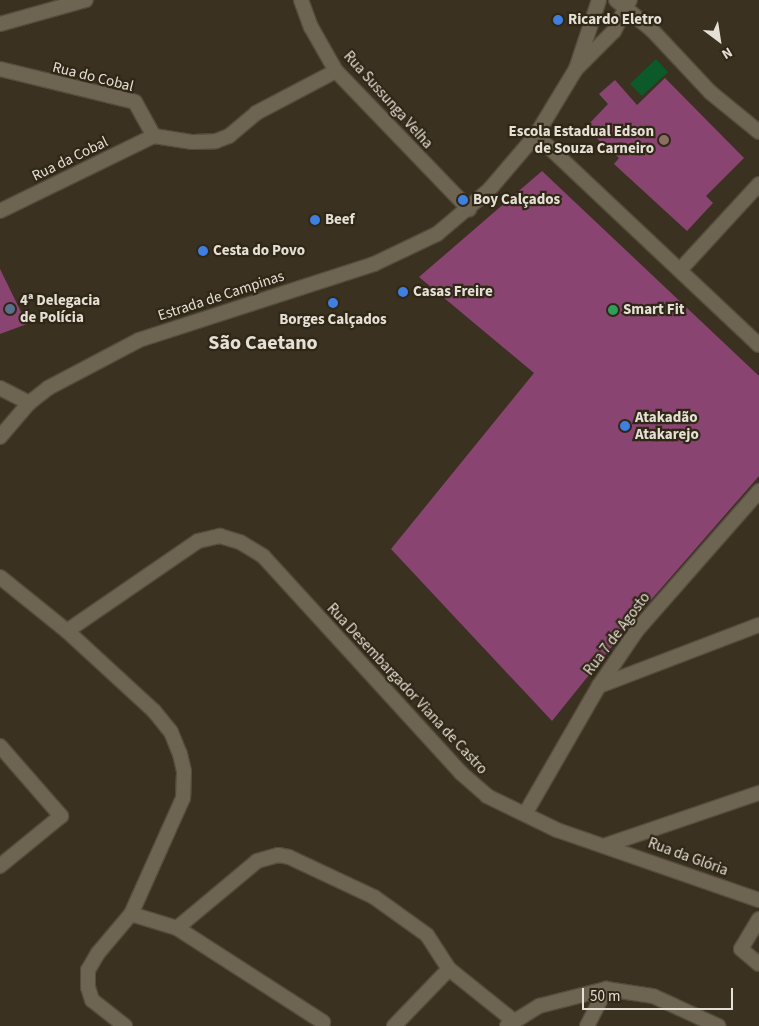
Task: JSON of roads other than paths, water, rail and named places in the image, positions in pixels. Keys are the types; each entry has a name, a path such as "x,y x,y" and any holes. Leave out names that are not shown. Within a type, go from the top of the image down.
{"street":[{"path":"0,24 86,0"},
{"name":"Rua Sussunga Velha","path":"301,0 311,27 336,71 469,209"},
{"name":"Estrada de Campinas","path":"2,430 30,403 76,371 139,340 408,250 469,209 536,136 576,69 599,0"},
{"path":"624,2 710,92 759,132"},
{"name":"Estrada de Campinas","path":"576,69 614,31 624,2"},
{"name":"Rua do Cobal","path":"0,69 135,102 154,136"},
{"path":"154,136 193,142 216,141 229,136 245,122 336,71"},
{"name":"Rua da Cobal","path":"0,211 154,136"},
{"path":"536,136 759,345"},
{"path":"680,270 759,184"},
{"path":"0,388 30,403"},
{"name":"Rua 7 de Agosto","path":"525,814 599,686 637,630 759,491"},
{"name":"Rua Desembargador Viana de Castro","path":"67,631 198,541 220,536 240,542 262,556 461,773 487,796 557,830 606,845"},
{"path":"0,577 67,631 154,711 171,732 184,772 183,798 131,914 98,953 88,970 88,987 92,1000 125,1026"},
{"path":"599,686 759,625"},
{"path":"0,746 61,816 0,866"},
{"path":"606,845 759,793"},
{"name":"Rua da Glória","path":"606,845 759,900"},
{"path":"177,928 258,861 278,855 289,857 374,897 427,935 449,969 511,1023 539,1006 606,989 653,996 718,1026"},
{"path":"131,914 177,928 323,1022"},
{"path":"759,919 741,949 759,964"},
{"path":"394,1026 449,969"},
{"path":"587,1026 606,989"}],"place":[{"name":"Ricardo Eletro","path":"558,20"},
{"name":"Escola Estadual Edson de Souza Carneiro","path":"664,140"},
{"name":"Boy Calçados","path":"463,200"},
{"name":"Beef","path":"315,220"},
{"name":"Cesta do Povo","path":"203,251"},
{"name":"Casas Freire","path":"403,292"},
{"name":"Borges Calçados","path":"333,303"},
{"name":"4ª Delegacia de Polícia","path":"10,309"},
{"name":"Smart Fit","path":"613,310"},
{"name":"Atakadão Atakarejo","path":"625,426"}],"district":[{"name":"São Caetano","path":"263,343"}]}
